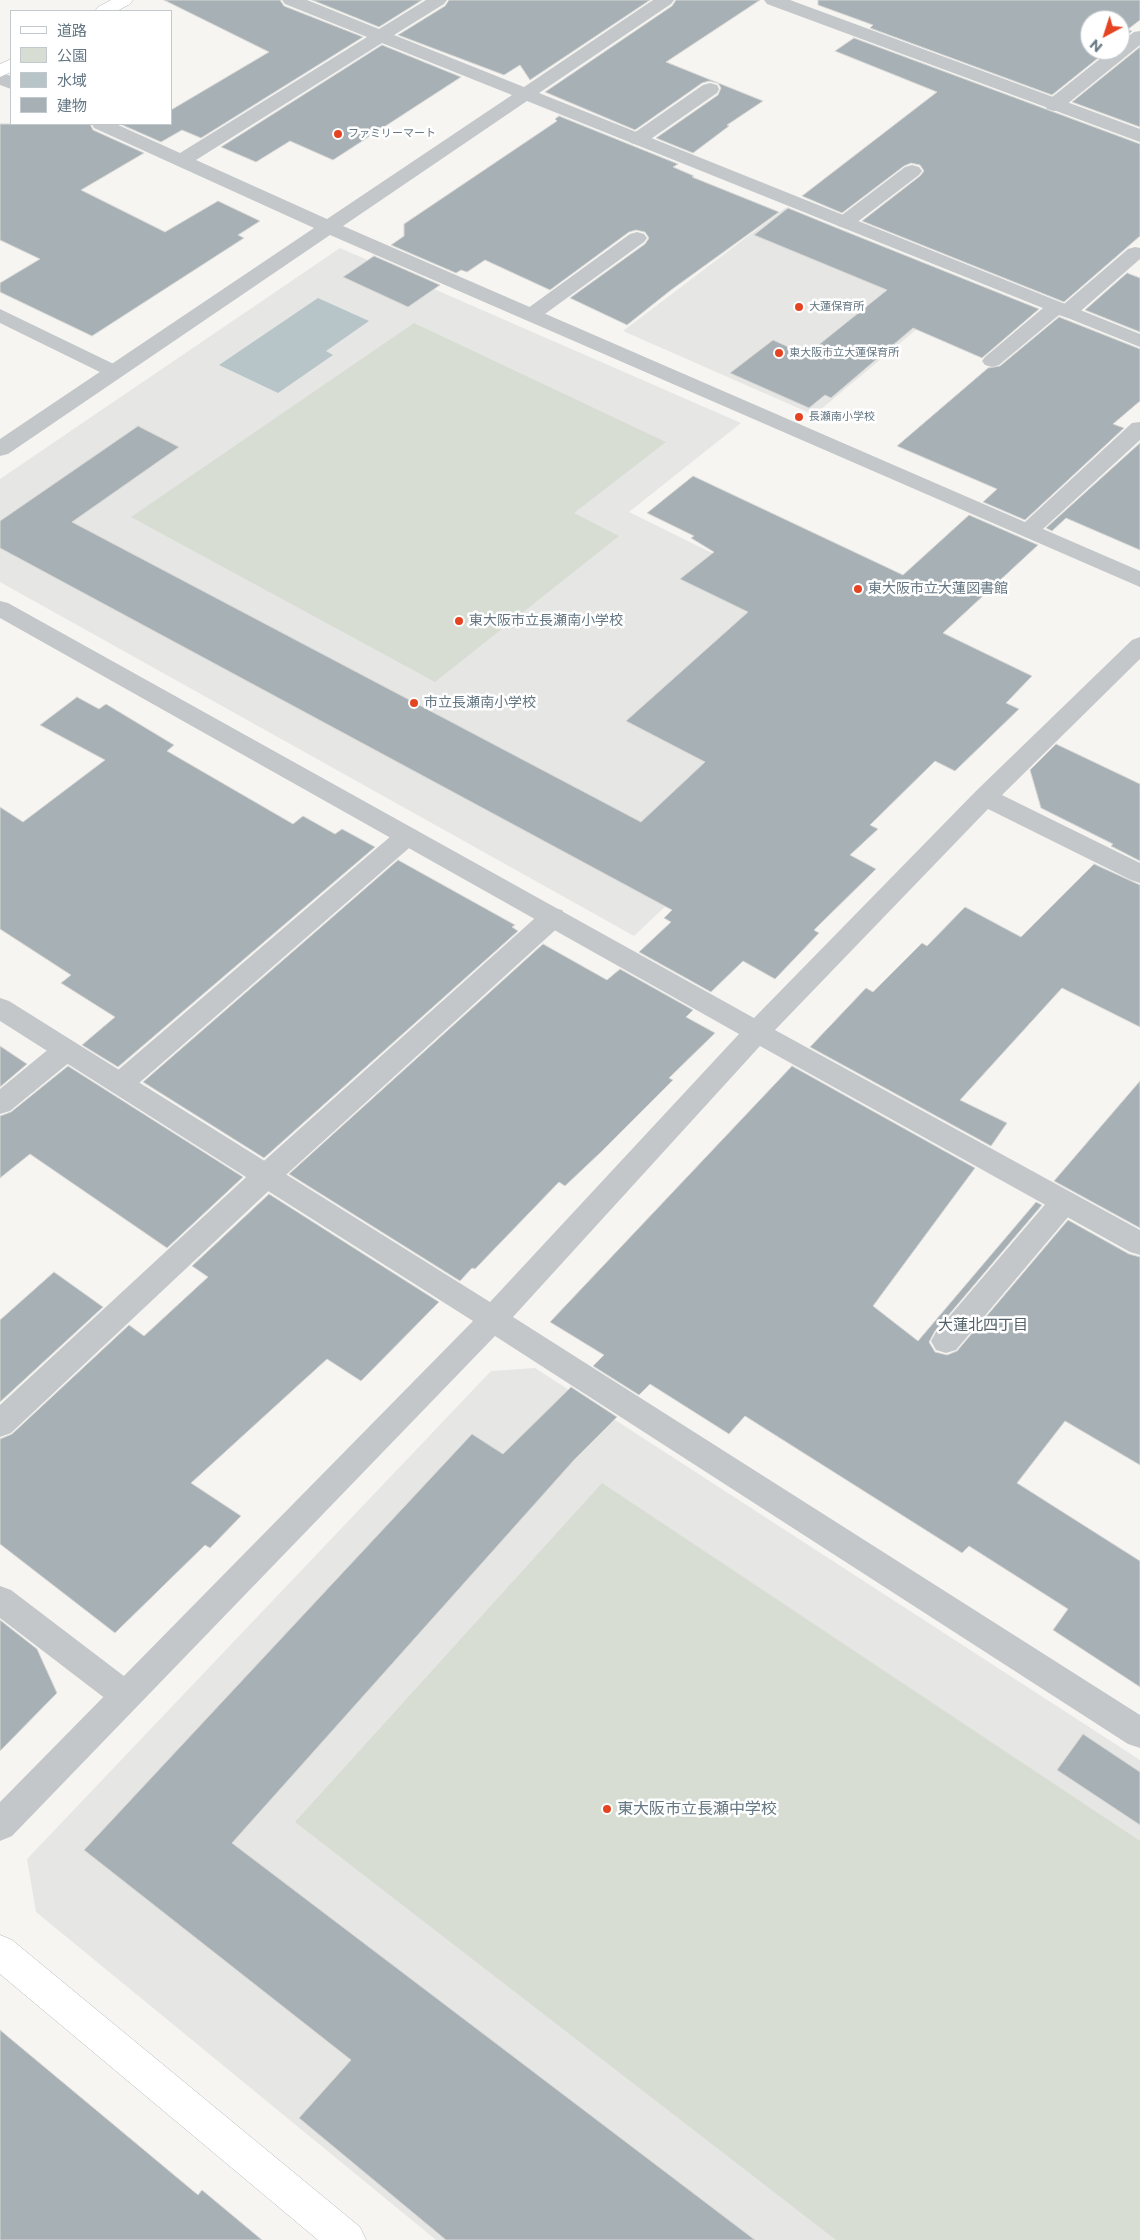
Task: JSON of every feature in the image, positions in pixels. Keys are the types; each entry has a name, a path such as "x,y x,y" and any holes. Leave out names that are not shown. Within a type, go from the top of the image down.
{"street":[{"path":"106,10 124,0"},
{"path":"291,0 1140,342"},
{"path":"182,160 438,0"},
{"path":"0,449 331,228 370,198 665,0"},
{"path":"772,0 1140,136"},
{"path":"1054,105 1140,36"},
{"path":"638,139 710,89"},
{"path":"103,125 331,228 1140,580"},
{"path":"845,222 912,171"},
{"path":"531,315 637,238"},
{"path":"992,361 1135,253"},
{"path":"0,315 116,372"},
{"path":"1028,532 1140,428"},
{"path":"0,608 1140,1244"},
{"path":"0,1825 493,1319 757,1032 984,797 1140,645"},
{"path":"984,797 1140,874"},
{"path":"121,1084 407,836"},
{"path":"0,1424 266,1176 553,917"},
{"path":"0,1008 1138,1727"},
{"path":"0,1104 66,1050"},
{"path":"946,1341 1064,1202"},
{"path":"0,1600 126,1696"},
{"path":"0,1952 347,2240"}],"shaded area":[{"name":"大蓮保育所","path":"785,208 971,284 814,415 623,331"},
{"name":"東大阪市立長瀬南小学校","path":"340,248 741,423 629,512 927,659 634,936 0,582 0,479"},
{"name":"東大阪市立長瀬中学校","path":"535,1368 1140,1760 1140,2240 436,2240 36,1912 27,1859 491,1371"}],"green space":[{"path":"414,323 666,442 574,513 619,536 435,682 131,517"},
{"path":"602,1483 1140,1841 1140,2240 836,2240 295,1822"}],"water":[{"path":"318,298 369,321 326,351 333,355 278,393 219,365"}],"building":[{"path":"164,0 280,0 284,6 363,37 201,138 182,130 161,142 122,125 172,125 172,109 269,52"},
{"path":"312,0 422,0 379,27"},
{"path":"449,0 650,0 530,80 520,65 504,75 398,35 445,6"},
{"path":"676,0 760,0 666,62 763,101 727,125 729,126 693,153 656,138 718,95 721,88 718,83 709,81 702,83 635,130 545,92 672,6"},
{"path":"818,0 1140,0 1140,20 1130,28 1130,10 1080,10 1080,60 1096,60 1052,95 870,28 873,25 818,5"},
{"path":"854,38 1140,144 1140,236 1064,302 862,221 920,176 924,171 920,165 911,163 904,166 842,213 802,196 937,92 835,51"},
{"path":"382,45 461,77 333,160 290,141 256,162 221,147"},
{"path":"1140,47 1140,127 1072,102 1124,60 1130,60 1130,55"},
{"path":"559,116 678,164 673,167 694,176 692,177 779,212 671,290 627,325 570,298 645,244 649,238 645,232 636,230 629,232 550,290 485,260 467,272 461,270 456,273 391,245 404,236 404,224 557,121 555,119"},
{"path":"0,124 90,125 93,130 144,153 81,190 165,232 218,201 260,221 238,235 244,238 92,336 0,292 0,283 40,259 0,240"},
{"path":"788,208 1039,309 982,358 913,328 831,398 825,395 809,408 730,373 773,340 806,355 887,290 754,235"},
{"path":"374,256 440,285 408,307 343,277"},
{"path":"1127,273 1140,278 1140,332 1085,310"},
{"path":"1059,317 1140,349 1140,401 1113,424 1124,428 1025,520 983,502 997,489 897,446 988,368 1000,366"},
{"path":"138,426 179,447 72,522 641,822 705,762 626,721 748,612 680,579 714,552 691,538 694,536 647,513 693,476 903,575 969,515 1038,545 943,633 1032,676 1006,703 1019,709 955,771 935,761 870,825 878,829 850,855 876,869 814,930 819,933 775,979 743,961 711,992 639,952 671,922 664,918 672,910 0,548 0,521"},
{"path":"1140,443 1140,550 1066,518 1052,531 1046,528"},
{"path":"77,697 99,709 106,704 174,745 167,751 293,824 303,816 335,834 342,829 375,847 118,1067 82,1045 115,1017 61,983 71,975 0,929 0,807 23,822 105,760 40,725"},
{"path":"1056,744 1140,784 1140,861 1111,846 1113,844 1041,808 1030,770"},
{"path":"398,860 515,925 512,927 518,931 264,1158 143,1082"},
{"path":"1094,864 1140,885 1140,1027 1062,988 960,1100 1007,1123 991,1146 810,1047 866,988 873,992 922,943 927,946 965,907 1021,937"},
{"path":"543,944 607,980 620,969 693,1010 686,1017 715,1033 669,1078 673,1080 602,1151 565,1186 559,1182 475,1269 472,1268 460,1281 289,1174"},
{"path":"0,1046 27,1064 0,1087"},
{"path":"68,1066 243,1177 167,1248 30,1154 0,1178 0,1116 11,1112"},
{"path":"792,1066 975,1168 873,1306 918,1341 1036,1202 1042,1205 935,1331 929,1342 935,1352 947,1355 957,1351 1068,1220 1129,1254 1140,1257 1140,1465 1065,1421 1017,1483 1140,1561 1140,1687 1053,1630 1068,1609 969,1546 962,1553 745,1416 729,1434 650,1384 639,1395 593,1366 604,1355 550,1322"},
{"path":"1140,1081 1140,1228 1054,1181"},
{"path":"269,1194 439,1302 361,1381 327,1359 191,1483 241,1516 210,1548 205,1545 115,1633 0,1544 0,1439 12,1434 129,1325 144,1336 208,1277 192,1266"},
{"path":"54,1272 103,1307 0,1402 0,1320"},
{"path":"571,1387 617,1417 574,1460 232,1843 755,2240 446,2240 299,2118 351,2060 84,1850 472,1434 503,1454"},
{"path":"0,1620 37,1649 57,1693 0,1751"},
{"path":"1083,1734 1140,1772 1140,1825 1057,1770"},
{"path":"0,2030 198,2195 202,2190 262,2240 0,2240"}],"place":[{"name":"ファミリーマート","path":"338,134"},
{"name":"大蓮保育所","path":"799,307"},
{"name":"東大阪市立大蓮保育所","path":"779,353"},
{"name":"長瀬南小学校","path":"799,417"},
{"name":"東大阪市立大蓮図書館","path":"858,589"},
{"name":"東大阪市立長瀬南小学校","path":"459,621"},
{"name":"市立長瀬南小学校","path":"414,703"},
{"name":"東大阪市立長瀬中学校","path":"607,1809"}],"district":[{"name":"大蓮北四丁目","path":"983,1326"}]}
